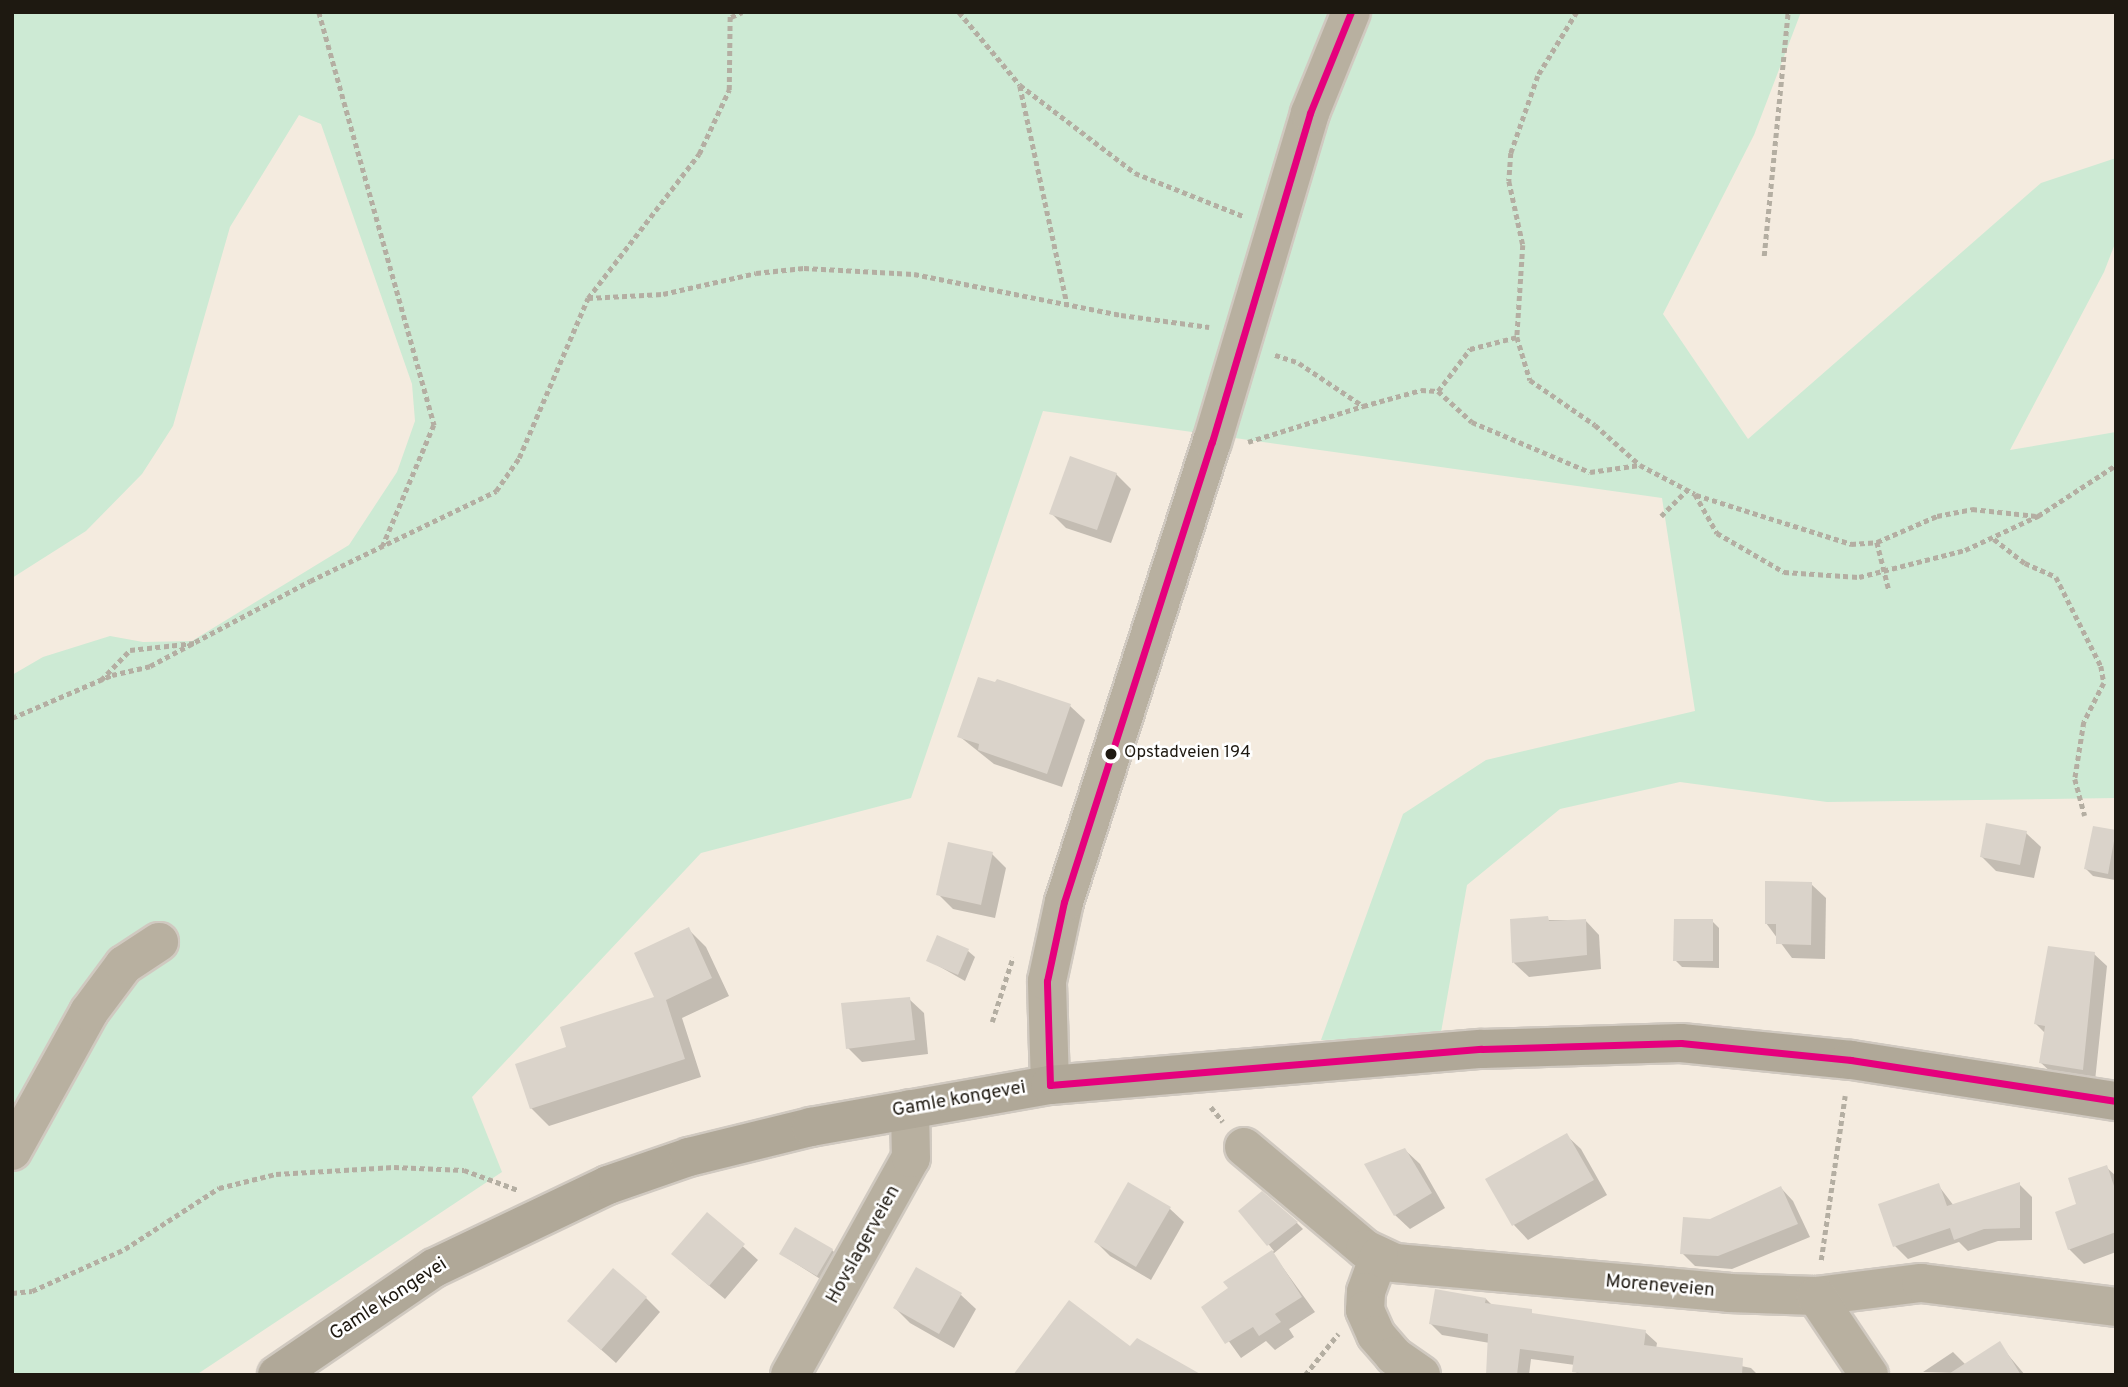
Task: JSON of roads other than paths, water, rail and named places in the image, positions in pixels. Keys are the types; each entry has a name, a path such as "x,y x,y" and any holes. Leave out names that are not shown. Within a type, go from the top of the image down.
{"main road":[{"name":"Gamle kongevei","path":"277,1375 434,1268 608,1185 754,1140 1050,1085 1522,1048 1681,1043 1851,1060 2116,1101"}],"street":[{"path":"1050,1085 1046,981 1058,926 1244,340 1273,228 1310,113 1351,12"},
{"path":"12,1151 89,1012 124,965 159,942"},
{"name":"Hovslagerveien","path":"790,1375 911,1158 911,1109"},
{"name":"Moreneveien","path":"1244,1147 1365,1249 1379,1256 1436,1268 1816,1296 1922,1283 2116,1307"},
{"path":"1379,1256 1366,1292 1364,1310 1376,1335 1394,1356 1421,1375"},
{"path":"1816,1296 1869,1375"}],"place":[{"name":"Opstadveien 194","path":"1111,754"}]}
